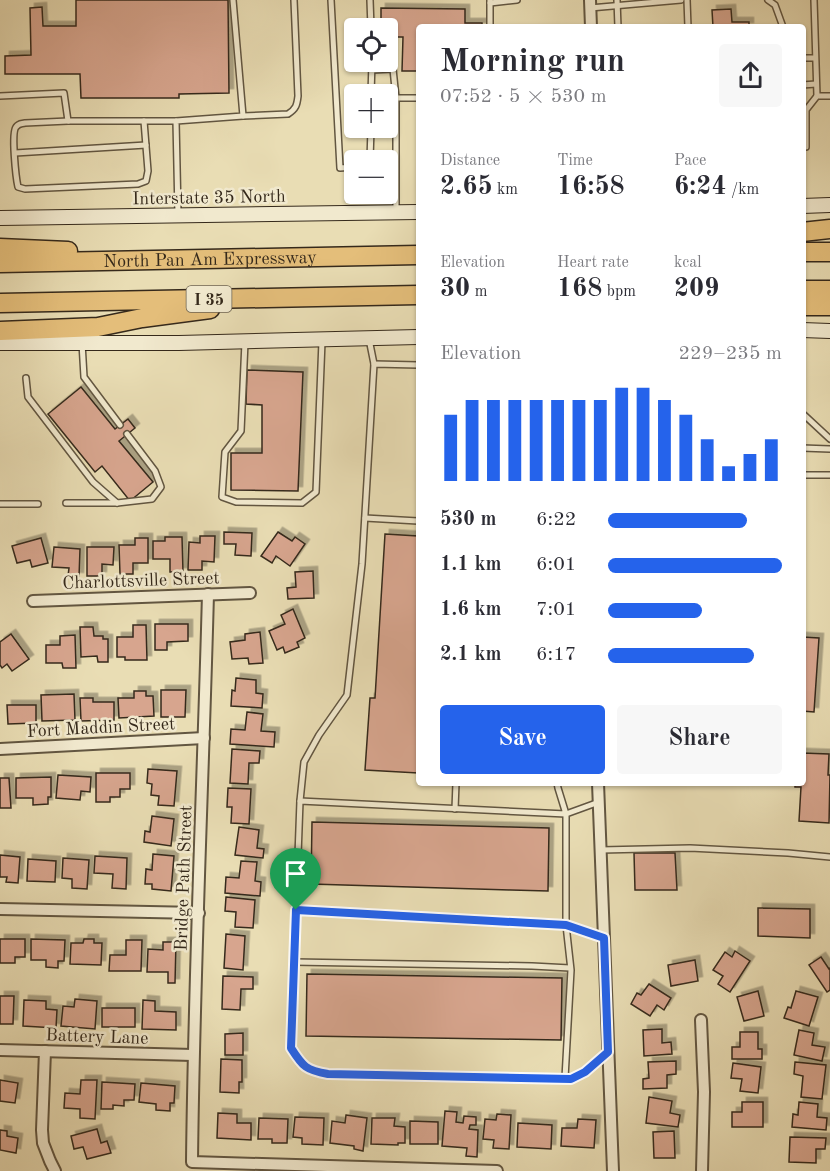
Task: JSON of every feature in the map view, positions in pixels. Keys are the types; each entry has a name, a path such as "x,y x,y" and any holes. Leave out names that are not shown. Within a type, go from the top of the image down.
{"highway":[{"path":"806,232 830,229"},
{"path":"0,248 201,259"},
{"path":"806,252 830,252"},
{"name":"North Pan Am Expressway","path":"0,264 416,253"},
{"path":"806,290 830,290"},
{"name":"I 35","path":"0,303 416,295"},
{"path":"0,331 98,327 281,297"},
{"path":"806,306 830,306"}],"main road":[{"path":"806,206 830,206"},
{"name":"Interstate 35 North","path":"0,218 416,212"},
{"path":"806,330 830,331"},
{"path":"0,343 416,337"}],"street":[{"path":"590,4 591,24"},
{"name":"Charlottsville Street","path":"33,601 250,593"},
{"name":"Bridge Path Street","path":"208,594 193,1055 192,1162 241,1168"},
{"name":"Fort Maddin Street","path":"0,749 204,738"},
{"path":"598,786 613,1171"},
{"path":"0,909 198,913"},
{"path":"701,1020 704,1092 702,1171"},
{"name":"Battery Lane","path":"0,1050 193,1055"},
{"path":"45,1051 43,1143 56,1171"},
{"path":"241,1168 496,1171"}],"lane":[{"path":"233,0 243,116"},
{"path":"144,121 148,177 146,181 138,184 21,189 18,187 14,134 15,128 20,124 68,121 144,121 176,121 288,114 294,111 298,96 294,0"},
{"path":"331,0 340,168 344,168"},
{"path":"370,0 371,18"},
{"path":"490,24 490,1 517,0"},
{"path":"590,4 681,0"},
{"path":"687,0 688,24"},
{"path":"768,0 776,5 782,24"},
{"path":"806,147 806,110 817,96 814,0"},
{"path":"617,2 618,24"},
{"path":"806,58 815,57"},
{"path":"806,85 816,84"},
{"path":"0,96 64,93 68,121"},
{"path":"817,96 830,96"},
{"path":"398,98 416,98"},
{"path":"176,121 178,215"},
{"path":"396,138 396,212"},
{"path":"15,153 146,145"},
{"path":"369,338 374,364 365,518 347,695 319,735 304,762 300,801 291,1048 302,1065 328,1074 571,1079 585,1072 608,1052"},
{"path":"245,341 241,431 225,452 222,498 236,502 302,503 316,492 322,339"},
{"path":"82,343 84,377 120,425"},
{"path":"374,364 416,365"},
{"path":"26,378 28,398 93,482 117,503"},
{"path":"806,417 830,439"},
{"path":"66,503 117,503 152,499 161,488 155,471 127,434"},
{"path":"806,448 830,449"},
{"path":"806,475 830,475"},
{"path":"0,504 38,504"},
{"path":"365,518 416,522"},
{"path":"455,809 456,786"},
{"path":"558,786 566,814 566,925 570,968 565,1078"},
{"path":"300,801 566,814 599,802"},
{"path":"601,850 690,848 830,857"},
{"path":"296,910 566,925 604,938"},
{"path":"294,962 570,968"}],"building":[{"path":"76,0 228,0 229,93 179,94 179,98 81,98 80,74 5,74 5,56 31,55 30,8 42,7 43,26 76,26"},
{"path":"381,8 465,9 465,23 482,23 416,24 416,71 402,71 403,37 398,37 398,18 381,18"},
{"path":"731,9 732,22 749,22 749,24 713,24 712,10"},
{"path":"247,370 303,372 298,491 231,490 231,453 262,453 262,405 246,404"},
{"path":"81,387 115,429 128,419 135,428 119,441 153,482 130,501 102,466 95,472 48,414"},
{"path":"224,532 252,533 251,556 235,555 236,544 224,544"},
{"path":"278,532 292,541 295,537 305,544 290,566 276,556 272,563 261,556"},
{"path":"385,534 416,536 416,773 365,770 370,698 375,698"},
{"path":"200,536 215,536 214,562 202,561 202,570 188,570 189,542 200,543"},
{"path":"165,537 182,537 183,572 170,572 170,559 153,559 153,541 165,541"},
{"path":"41,538 48,563 32,567 30,560 17,563 12,546"},
{"path":"135,538 148,538 148,563 133,563 133,574 120,574 119,545 135,545"},
{"path":"54,547 80,549 79,577 68,576 69,568 52,567"},
{"path":"87,547 114,547 113,565 102,564 102,576 87,576"},
{"path":"313,571 314,598 288,599 287,588 296,587 295,572"},
{"path":"293,609 305,638 297,642 299,647 285,653 283,647 277,650 269,631 285,624 281,615"},
{"path":"155,624 188,624 188,641 167,642 167,650 155,650"},
{"path":"133,625 146,625 147,660 125,660 125,657 117,657 117,637 133,637"},
{"path":"80,627 93,627 94,636 103,636 103,639 108,639 108,662 98,662 97,656 81,657"},
{"path":"260,632 263,663 249,664 248,658 232,659 230,642 245,640 245,634"},
{"path":"11,634 29,659 12,671 7,664 2,668 0,665 0,642"},
{"path":"75,635 76,668 63,668 62,663 46,663 46,645 60,645 60,636"},
{"path":"806,637 819,638 814,712 806,711"},
{"path":"236,678 256,680 256,693 263,694 262,708 231,706 232,690 235,691"},
{"path":"161,690 186,690 185,717 161,717"},
{"path":"134,691 146,691 146,696 153,696 154,716 119,718 118,698 134,698"},
{"path":"74,694 75,720 42,721 41,695"},
{"path":"80,698 93,698 93,702 114,702 114,720 81,721"},
{"path":"7,705 36,705 36,723 8,724"},
{"path":"247,712 263,714 261,731 275,732 274,747 230,744 231,729 245,730"},
{"path":"232,749 260,751 259,763 249,763 248,784 230,783"},
{"path":"806,753 829,754 829,823 799,821 801,787 795,787 806,786"},
{"path":"148,769 177,771 174,806 158,805 159,796 151,795 152,784 147,783"},
{"path":"96,773 130,773 130,789 120,789 120,797 110,797 110,802 96,802"},
{"path":"58,775 91,777 90,792 81,791 80,800 56,798"},
{"path":"51,777 51,797 48,797 48,804 33,805 33,798 16,798 16,778"},
{"path":"0,778 9,778 11,808 0,808"},
{"path":"228,788 251,789 249,824 231,823 232,807 227,807"},
{"path":"152,816 174,819 171,846 144,842 145,831 150,832"},
{"path":"312,822 549,828 548,891 311,884"},
{"path":"239,827 259,830 257,848 264,849 263,858 235,855"},
{"path":"634,853 675,853 677,890 635,890"},
{"path":"153,854 174,856 171,891 152,889 152,884 145,884 146,869 152,870"},
{"path":"0,855 20,857 18,883 6,882 7,877 0,877"},
{"path":"95,856 127,858 126,889 112,888 113,874 94,873"},
{"path":"63,858 89,860 87,889 72,888 72,879 62,878"},
{"path":"28,859 56,861 55,882 27,881"},
{"path":"241,861 257,862 255,881 261,882 260,896 225,893 226,877 239,878"},
{"path":"226,897 255,900 253,928 235,927 236,912 225,911"},
{"path":"758,908 810,909 810,938 758,936"},
{"path":"226,934 245,936 243,970 224,968"},
{"path":"0,939 25,939 25,957 15,957 15,963 0,963"},
{"path":"31,939 65,940 64,961 58,961 58,968 46,967 46,960 31,960"},
{"path":"84,939 94,939 94,943 102,943 101,965 70,964 71,943 83,943"},
{"path":"126,940 142,940 141,971 109,971 110,955 126,955"},
{"path":"163,942 176,942 175,983 168,983 168,972 147,972 148,949 163,950"},
{"path":"735,951 750,961 730,992 718,984 723,976 713,970 725,952 732,957"},
{"path":"821,957 830,968 830,990 827,992 809,965"},
{"path":"695,960 698,981 671,986 668,965"},
{"path":"307,974 562,978 561,1040 306,1036"},
{"path":"223,976 253,977 253,989 241,989 240,1010 222,1009"},
{"path":"649,984 671,998 664,1010 657,1005 650,1016 631,1004 637,993 641,995"},
{"path":"758,991 764,1016 744,1021 737,997"},
{"path":"796,991 818,997 809,1026 784,1018 788,1007 791,1008"},
{"path":"0,996 14,996 13,1024 0,1024"},
{"path":"75,999 97,1001 95,1029 61,1026 63,1006 74,1007"},
{"path":"24,1000 46,1001 46,1009 57,1010 56,1028 23,1026"},
{"path":"143,1000 155,1001 155,1011 176,1012 176,1030 142,1029"},
{"path":"102,1008 135,1008 135,1027 102,1027"},
{"path":"662,1029 662,1043 671,1042 672,1054 644,1056 643,1030"},
{"path":"799,1030 814,1033 812,1045 825,1047 822,1061 794,1055"},
{"path":"740,1032 758,1032 758,1049 762,1049 762,1059 732,1059 732,1047 740,1047"},
{"path":"243,1033 243,1055 225,1055 225,1034"},
{"path":"221,1059 242,1060 242,1082 239,1082 239,1093 220,1092"},
{"path":"676,1061 676,1074 667,1075 667,1088 643,1089 643,1079 649,1078 648,1062"},
{"path":"795,1062 826,1065 822,1099 801,1097 803,1076 794,1074"},
{"path":"733,1063 761,1067 758,1093 740,1091 742,1079 731,1078"},
{"path":"0,1080 18,1083 15,1103 0,1101"},
{"path":"81,1080 97,1080 95,1119 80,1118 80,1109 64,1108 65,1093 80,1094"},
{"path":"102,1082 135,1084 134,1100 124,1100 124,1106 113,1105 113,1109 101,1109"},
{"path":"141,1083 175,1086 174,1103 170,1103 170,1111 156,1110 156,1104 139,1102"},
{"path":"649,1097 672,1101 670,1113 680,1115 678,1127 646,1123"},
{"path":"742,1102 763,1102 763,1127 732,1127 732,1112 742,1112"},
{"path":"799,1102 818,1104 817,1117 827,1118 826,1130 792,1127 793,1114 798,1115"},
{"path":"445,1111 457,1112 456,1122 463,1123 464,1116 476,1117 476,1125 470,1125 469,1129 478,1130 477,1157 466,1156 467,1148 442,1146"},
{"path":"218,1113 237,1114 237,1123 251,1123 251,1140 217,1138"},
{"path":"497,1114 511,1115 509,1149 493,1148 494,1140 483,1139 485,1119 496,1120"},
{"path":"346,1115 367,1118 363,1151 354,1149 354,1146 330,1143 332,1121 345,1123"},
{"path":"295,1117 324,1118 323,1145 302,1144 302,1138 293,1137"},
{"path":"259,1118 288,1119 287,1143 272,1143 272,1139 258,1139"},
{"path":"372,1118 395,1118 394,1126 405,1127 405,1143 371,1144"},
{"path":"578,1119 596,1120 594,1148 561,1146 562,1128 577,1128"},
{"path":"410,1121 438,1122 438,1144 410,1144"},
{"path":"518,1123 552,1125 551,1149 517,1147"},
{"path":"97,1129 101,1143 107,1141 111,1153 87,1159 83,1147 74,1149 71,1136"},
{"path":"0,1130 7,1131 7,1136 18,1138 16,1153 0,1150"},
{"path":"674,1131 675,1158 654,1158 653,1132"},
{"path":"790,1137 826,1138 825,1149 816,1149 816,1163 789,1162"}],"route":[{"path":"296,910 566,925 604,938 608,1052 585,1072 571,1079 328,1074 302,1065 291,1048 296,910"}]}
